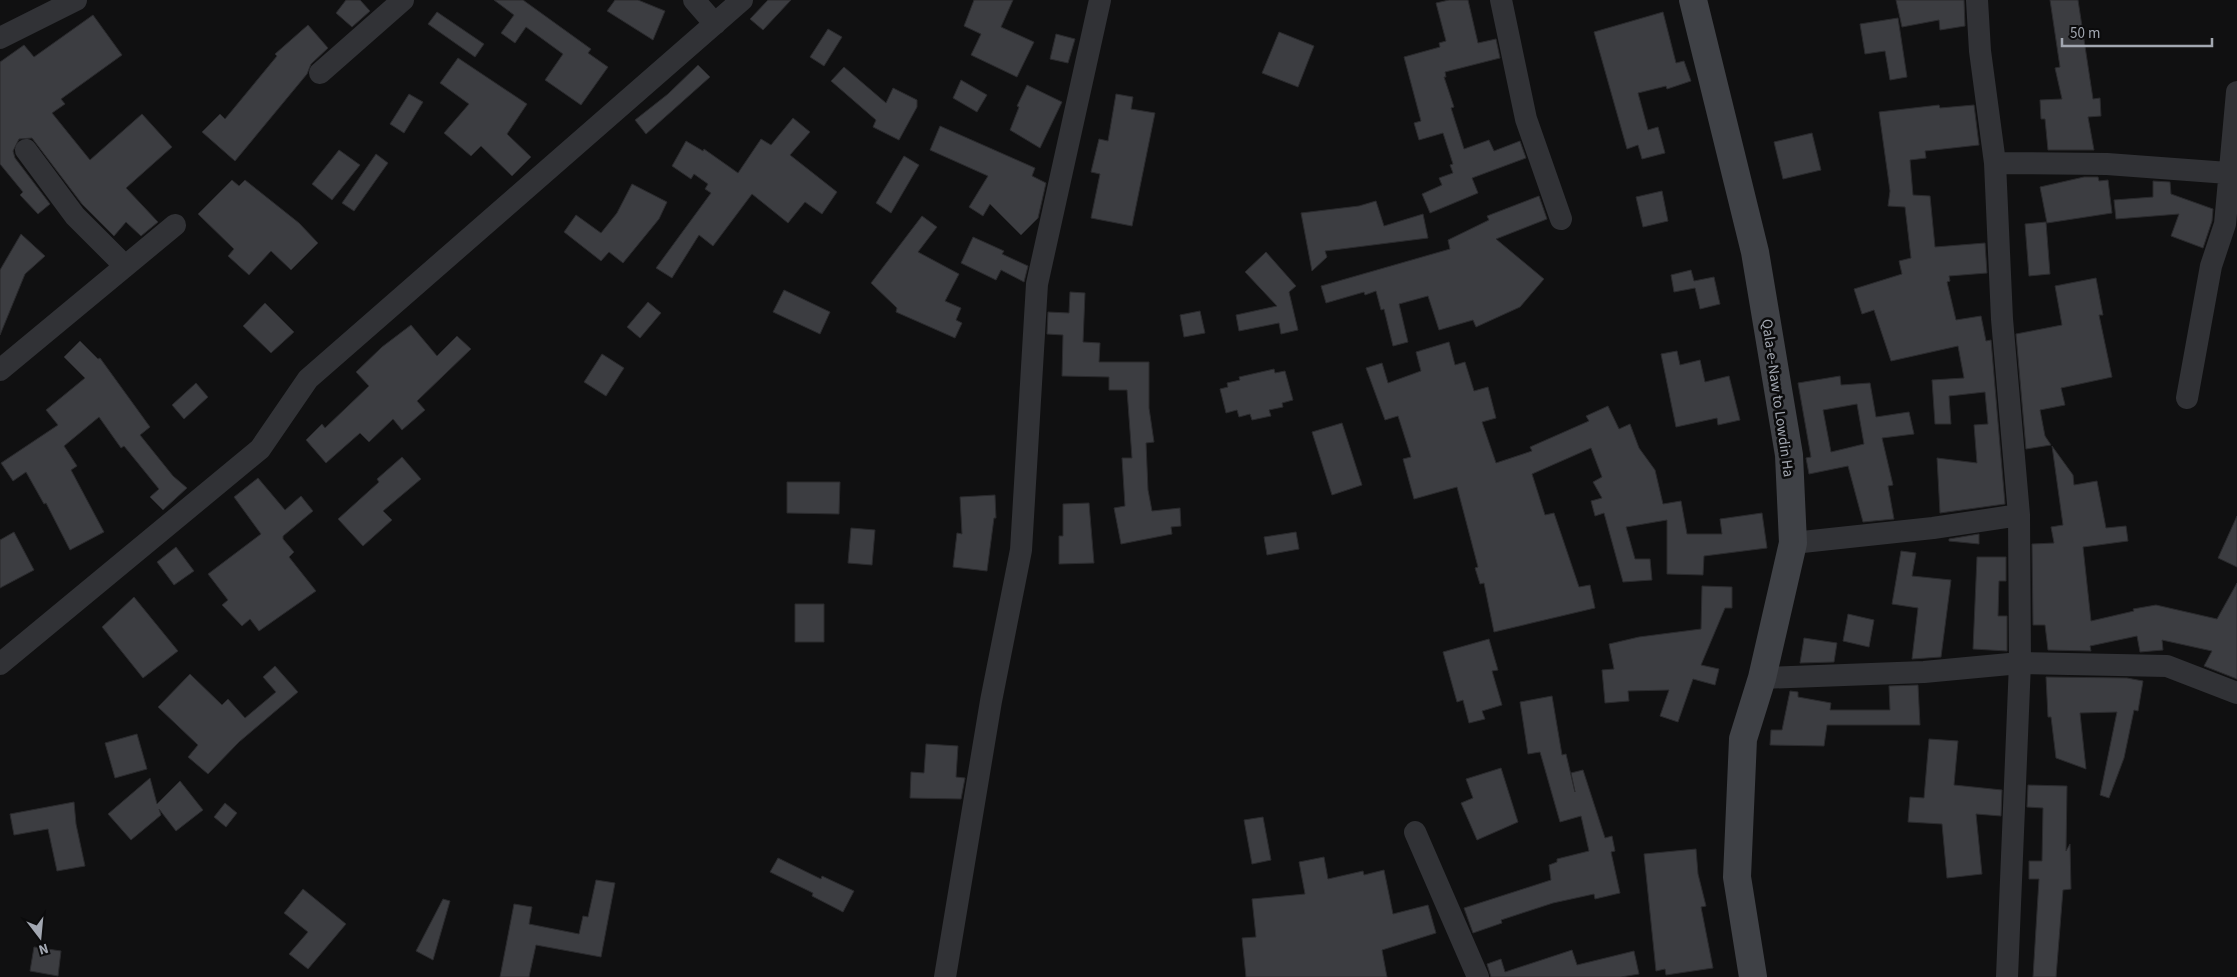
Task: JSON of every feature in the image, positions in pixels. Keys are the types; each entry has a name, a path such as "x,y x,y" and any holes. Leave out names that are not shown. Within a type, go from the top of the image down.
{"main road":[{"name":"Qala-e-Naw to Lowdin Ha","path":"1693,0 1755,252 1789,455 1793,543 1762,678 1743,739 1736,877 1753,977"}],"street":[{"path":"0,38 76,0"},
{"path":"320,73 403,0"},
{"path":"694,0 715,24"},
{"path":"0,664 260,449 308,379 742,0"},
{"path":"945,977 991,701 1021,550 1037,284 1100,0"},
{"path":"1501,0 1526,119 1561,219"},
{"path":"1977,0 1980,51 1995,163 2002,319 2019,515 2020,663 2007,977"},
{"path":"2187,398 2211,266 2225,224 2228,173 2237,92"},
{"path":"26,150 75,216 126,266"},
{"path":"1995,163 2107,164 2228,173"},
{"path":"0,370 175,224"},
{"path":"1793,543 1933,528 2019,515"},
{"path":"1762,678 1924,672 2020,663 2167,666 2237,693"},
{"path":"1416,832 1478,977"}],"building":[{"path":"346,0 360,0 370,11 352,27 336,13"},
{"path":"494,0 523,0 591,49 588,53 608,67 581,105 545,80 563,54 526,27 515,43 501,33 514,15"},
{"path":"615,0 638,0 665,11 653,40 607,11"},
{"path":"768,0 791,0 763,30 750,19"},
{"path":"974,0 1013,0 1001,27 1034,42 1017,77 971,55 981,34 964,26"},
{"path":"1449,0 1468,0 1478,43 1496,39 1500,58 1445,72 1446,77 1444,77 1454,107 1451,108 1464,149 1489,140 1494,151 1520,141 1526,158 1472,178 1478,193 1430,213 1422,194 1442,185 1439,178 1453,173 1450,165 1453,164 1443,133 1419,140 1414,123 1421,121 1404,57 1440,47 1439,43 1446,41 1436,3"},
{"path":"1896,0 1964,0 1965,26 1940,30 1939,20 1902,27"},
{"path":"2050,0 2078,0 2093,99 2100,98 2101,116 2088,117 2094,150 2048,150 2045,119 2041,119 2040,100 2062,99 2055,68 2060,67"},
{"path":"437,12 484,44 475,57 428,24"},
{"path":"1663,12 1676,63 1684,61 1691,81 1667,89 1666,86 1638,93 1648,130 1658,127 1665,153 1642,159 1638,145 1627,149 1594,32"},
{"path":"93,15 122,55 61,99 65,104 52,113 90,160 142,114 172,147 126,188 158,222 141,236 126,222 114,236 82,204 32,138 19,139 13,151 15,158 50,204 38,214 20,195 23,192 0,164 0,62 24,45 34,57"},
{"path":"1898,18 1907,77 1890,80 1885,51 1865,54 1860,24"},
{"path":"308,25 328,48 311,64 307,74 235,161 202,132 220,114 225,119 277,56 275,54"},
{"path":"828,29 842,37 824,66 810,57"},
{"path":"1279,32 1314,46 1298,87 1262,73"},
{"path":"1056,34 1075,39 1068,63 1050,59"},
{"path":"458,58 527,104 507,134 531,157 512,176 481,146 471,156 444,133 469,104 440,83"},
{"path":"698,65 710,77 646,134 635,120 668,94"},
{"path":"844,67 886,103 893,88 917,100 917,107 899,140 873,127 876,120 831,81"},
{"path":"961,80 987,95 977,112 953,98"},
{"path":"1027,85 1062,102 1040,148 1010,130 1019,107 1017,106"},
{"path":"409,94 423,102 404,133 390,124"},
{"path":"1116,94 1133,97 1131,109 1155,113 1132,226 1091,218 1100,174 1091,172 1099,139 1108,141"},
{"path":"1939,105 1940,108 1974,105 1979,145 1925,151 1926,158 1910,160 1913,195 1930,196 1935,247 1985,243 1987,273 1949,276 1950,281 1947,282 1956,320 1981,316 1986,341 1991,340 2005,504 1940,513 1937,458 1977,463 1974,425 1988,424 1985,392 1949,396 1951,424 1935,424 1932,380 1964,378 1958,346 1891,361 1874,310 1862,314 1854,289 1902,274 1899,261 1911,258 1905,207 1888,206 1890,191 1879,112"},
{"path":"793,118 810,132 790,155 837,192 822,214 805,202 788,223 752,194 713,246 699,235 672,278 656,268 711,193 705,189 708,184 694,174 691,179 672,166 686,141 703,151 704,149 738,173 761,139 771,145"},
{"path":"940,126 1035,168 1032,176 1046,183 1038,218 1021,235 990,204 983,216 969,207 988,176 930,150"},
{"path":"1812,133 1821,170 1783,179 1774,142"},
{"path":"339,150 360,165 332,200 312,184"},
{"path":"376,154 388,163 354,211 342,203"},
{"path":"904,156 919,165 891,213 876,203"},
{"path":"2084,177 2098,177 2099,181 2108,180 2112,213 2047,223 2040,187"},
{"path":"232,180 239,186 245,180 299,223 318,243 291,270 271,251 249,275 228,256 234,249 198,214"},
{"path":"2153,181 2170,182 2171,194 2213,209 2212,221 2203,248 2171,236 2179,214 2116,219 2114,200 2153,197"},
{"path":"632,184 667,202 659,219 623,263 609,252 601,261 564,232 576,215 601,233 617,213"},
{"path":"1662,191 1668,221 1643,227 1636,197"},
{"path":"1539,196 1547,219 1496,239 1544,279 1520,307 1476,327 1473,320 1439,330 1428,296 1399,304 1408,342 1393,346 1384,309 1381,310 1376,291 1365,295 1364,292 1326,303 1321,286 1450,249 1448,240 1489,220 1487,216"},
{"path":"1376,201 1384,226 1423,214 1428,238 1325,251 1327,257 1312,271 1301,213 1359,206"},
{"path":"922,216 937,227 918,252 959,274 945,301 961,308 956,320 962,323 955,338 896,312 897,308 871,283"},
{"path":"2046,222 2050,274 2029,276 2025,224"},
{"path":"21,234 45,256 25,274 0,335 0,270"},
{"path":"973,237 1004,251 1002,254 1028,266 1024,282 1001,270 996,280 961,263"},
{"path":"1266,252 1296,286 1289,292 1298,330 1281,334 1279,323 1239,331 1236,315 1277,306 1245,272"},
{"path":"1691,270 1694,281 1714,277 1720,304 1700,309 1695,288 1674,292 1671,275"},
{"path":"2096,278 2103,315 2099,315 2112,377 2061,388 2065,405 2040,410 2045,436 2051,445 2026,449 2016,334 2062,325 2055,286"},
{"path":"784,290 830,312 820,334 773,312"},
{"path":"1070,292 1085,293 1083,342 1100,343 1099,362 1149,362 1149,408 1154,442 1146,443 1148,490 1152,511 1180,508 1181,526 1171,527 1172,534 1121,544 1114,508 1125,506 1122,458 1132,458 1127,390 1109,390 1109,377 1062,376 1063,335 1047,334 1048,312 1069,313"},
{"path":"648,302 661,313 640,338 627,327"},
{"path":"265,303 294,332 271,353 243,326"},
{"path":"1200,311 1205,333 1184,337 1180,315"},
{"path":"411,325 437,356 457,336 471,349 417,401 425,410 402,430 393,419 369,442 360,433 326,463 306,440 322,424 325,428 369,386 356,372 382,347"},
{"path":"80,341 98,359 100,358 150,427 140,435 173,476 187,488 163,510 150,497 159,489 124,446 121,448 99,417 64,446 77,466 71,470 104,532 70,550 46,503 44,504 26,472 13,481 1,463 58,425 46,410 85,378 64,357"},
{"path":"1449,342 1455,365 1465,362 1474,391 1488,387 1496,418 1482,422 1496,463 1532,451 1530,447 1589,421 1586,416 1608,406 1619,429 1630,424 1639,448 1655,470 1663,504 1681,501 1687,534 1722,534 1720,519 1762,513 1767,548 1704,556 1703,575 1667,574 1667,520 1626,527 1635,559 1650,559 1652,580 1623,582 1604,513 1595,516 1591,501 1602,498 1593,482 1602,477 1591,448 1532,474 1545,515 1554,513 1579,587 1590,585 1595,608 1494,632 1484,583 1480,584 1475,568 1478,567 1457,487 1414,499 1403,459 1411,457 1398,416 1385,420 1366,368 1382,363 1388,383 1421,371 1416,352"},
{"path":"1677,351 1680,365 1700,360 1705,382 1729,376 1740,420 1718,425 1717,418 1676,427 1661,354"},
{"path":"602,354 624,368 606,396 584,382"},
{"path":"1274,369 1275,373 1285,371 1293,400 1282,403 1283,407 1269,410 1271,416 1252,420 1250,414 1239,417 1237,410 1226,413 1220,389 1228,387 1227,383 1240,380 1239,377"},
{"path":"1840,376 1841,385 1870,383 1876,417 1909,412 1914,434 1882,438 1893,485 1888,486 1894,519 1863,522 1848,466 1809,474 1806,458 1811,457 1798,383","holes":["1857,404 1864,444 1831,452 1823,410"]},
{"path":"196,383 208,397 184,419 172,405"},
{"path":"1342,423 1362,485 1332,495 1312,432"},
{"path":"2052,446 2073,475 2074,485 2097,481 2106,528 2126,526 2128,541 2083,547 2091,621 2134,611 2133,609 2156,605 2217,619 2237,583 2237,679 2204,666 2212,651 2162,640 2163,650 2140,652 2137,636 2090,646 2091,651 2048,650 2045,625 2033,625 2032,544 2054,543 2051,527 2063,525"},
{"path":"402,457 421,479 383,511 392,520 363,546 338,519 379,482 377,479"},
{"path":"258,478 285,510 301,496 313,511 283,536 283,539 294,552 289,557 316,591 259,631 250,619 242,626 222,605 228,600 208,574 261,534 234,497"},
{"path":"787,482 840,482 839,514 787,513"},
{"path":"995,495 996,518 994,518 987,571 953,567 957,533 962,534 960,497"},
{"path":"1089,503 1094,563 1059,564 1059,536 1063,536 1063,504"},
{"path":"2237,516 2237,567 2218,558"},
{"path":"851,528 875,530 872,565 848,563"},
{"path":"14,532 34,570 0,588 0,540"},
{"path":"1296,532 1299,549 1267,555 1264,537"},
{"path":"1979,534 1979,544 1949,541 1949,539"},
{"path":"176,547 194,571 174,585 157,562"},
{"path":"1901,551 1916,553 1912,576 1951,580 1941,657 1912,659 1918,608 1892,604"},
{"path":"1977,557 2006,557 2006,581 1999,581 1998,616 2007,616 2007,651 1973,649"},
{"path":"1702,586 1732,587 1732,608 1725,608 1701,665 1719,669 1715,685 1693,679 1678,722 1660,716 1669,690 1628,691 1629,701 1605,703 1602,670 1614,669 1609,644 1639,637 1701,629"},
{"path":"134,597 178,651 143,678 102,627"},
{"path":"795,604 824,604 824,642 795,642"},
{"path":"1848,614 1874,620 1869,647 1843,641"},
{"path":"1804,638 1837,643 1834,662 1800,663"},
{"path":"1489,639 1498,670 1492,671 1502,705 1482,711 1485,719 1469,723 1463,700 1457,702 1443,652"},
{"path":"275,666 298,692 239,742 208,774 188,757 198,745 158,707 190,674 222,705 228,699 245,718 276,692 263,677"},
{"path":"2046,677 2127,678 2143,681 2138,711 2134,710 2124,758 2109,798 2100,795 2117,712 2080,713 2086,769 2056,758 2051,717 2048,717"},
{"path":"1918,685 1920,725 1827,725 1824,746 1770,745 1771,730 1782,730 1790,691 1798,692 1798,697 1831,703 1830,710 1890,710 1889,686"},
{"path":"1552,696 1562,755 1566,754 1575,792 1571,773 1583,770 1605,838 1612,836 1615,851 1611,852 1620,893 1595,899 1594,894 1553,903 1501,920 1502,923 1473,933 1464,908 1551,880 1549,865 1557,862 1557,859 1589,851 1581,816 1560,822 1540,752 1528,754 1520,702"},
{"path":"137,734 147,769 115,778 105,743"},
{"path":"1929,739 1958,741 1954,785 2002,790 2001,816 1976,814 1982,874 1947,878 1942,824 1908,822 1910,797 1924,798"},
{"path":"926,744 958,746 956,777 965,778 961,799 910,798 911,772 924,773"},
{"path":"1501,768 1518,822 1477,840 1461,803 1473,798 1466,779"},
{"path":"150,778 157,804 180,781 203,810 176,831 159,809 161,815 131,840 108,814"},
{"path":"2028,785 2067,786 2066,851 2070,844 2071,889 2063,890 2056,977 2033,977 2039,879 2029,879 2029,861 2042,861 2043,808 2027,807"},
{"path":"74,802 76,824 85,866 57,871 48,829 14,835 10,814"},
{"path":"225,803 237,813 226,827 214,817"},
{"path":"1263,817 1271,860 1252,864 1244,820"},
{"path":"1696,849 1698,874 1706,906 1701,907 1713,968 1666,975 1665,969 1656,971 1644,854"},
{"path":"1324,857 1328,879 1363,871 1364,875 1384,870 1393,914 1428,905 1436,933 1382,950 1387,977 1246,977 1242,938 1256,937 1252,899 1305,894 1299,862"},
{"path":"778,858 821,879 822,876 854,891 843,912 812,896 813,893 770,872"},
{"path":"596,880 615,883 601,957 536,945 529,977 500,977 514,904 532,907 529,924 579,934 583,916 588,917"},
{"path":"303,889 346,924 308,969 289,954 308,932 284,913"},
{"path":"443,899 450,901 433,960 416,951"},
{"path":"34,947 61,951 58,976 30,971"},
{"path":"1572,950 1577,965 1634,951 1639,974 1621,977 1491,977 1487,964 1501,959 1505,972"}]}
